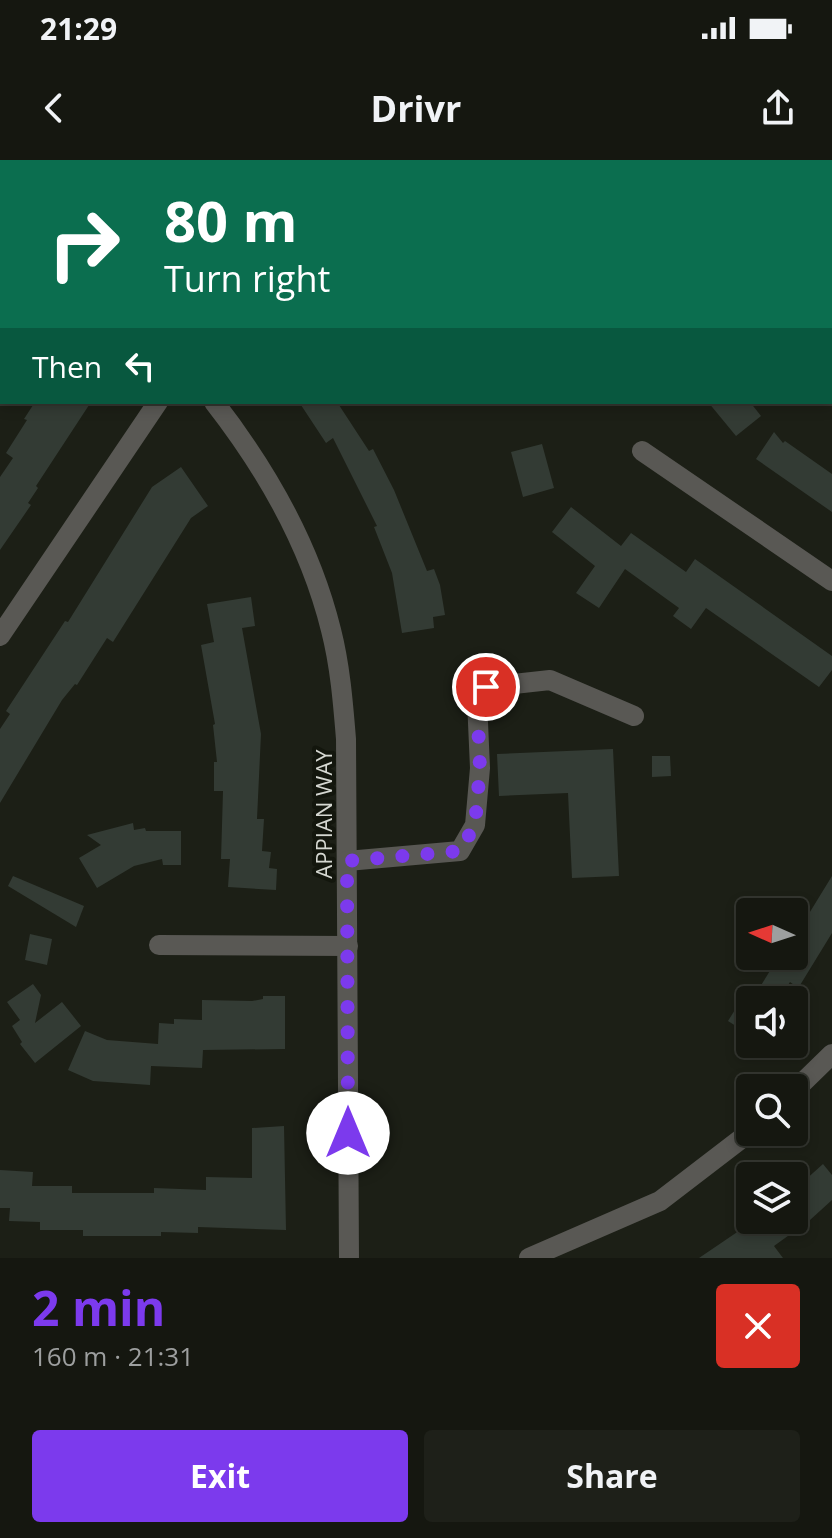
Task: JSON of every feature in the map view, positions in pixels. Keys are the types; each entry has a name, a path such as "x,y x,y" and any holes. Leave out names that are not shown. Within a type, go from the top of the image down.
{"street":[{"path":"0,636 157,404"},
{"name":"APPIAN WAY","path":"216,404 248,445 279,497 318,586 331,631 340,681 346,739 349,1258"},
{"path":"642,451 832,581"},
{"path":"347,861 460,851 475,825 480,768 477,700 486,687 550,680 634,716"},
{"path":"159,945 348,946"},
{"path":"808,1077 832,1054"},
{"path":"529,1258 660,1201 736,1143"}],"building":[{"path":"34,404 90,404 36,486 38,488 28,503 31,505 0,550 0,477 13,458 6,453 27,420 24,419"},
{"path":"300,404 338,404 369,451 373,449 394,490 427,571 434,569 440,585 445,615 433,617 434,628 402,633 392,573 374,527 377,526 333,438 326,443"},
{"path":"710,404 752,404 761,416 736,436"},
{"path":"774,432 783,443 785,441 832,474 832,512 756,459"},
{"path":"542,444 554,488 523,497 511,452"},
{"path":"181,467 208,506 191,518 113,642 107,638 77,685 62,700 0,803 0,729 10,714 6,711 65,621 68,622 152,487"},
{"path":"571,507 621,546 631,533 686,572 695,559 832,656 832,670 819,687 706,608 691,629 673,616 679,608 625,569 599,608 576,593 595,566 552,532"},
{"path":"251,597 255,626 242,628 261,734 257,819 264,819 262,851 271,852 269,868 277,869 276,890 228,887 230,859 221,859 223,791 214,791 214,762 217,762 215,724 201,645 214,642 207,604"},
{"path":"613,749 619,876 572,878 568,793 499,796 497,754"},
{"path":"652,756 670,756 671,776 652,777"},
{"path":"133,823 134,830 181,831 181,865 163,865 162,859 134,866 97,888 79,858 101,845 87,835"},
{"path":"13,876 84,906 76,927 8,886"},
{"path":"832,876 832,933 800,986 790,982 788,986 761,986 770,970 808,970 808,915"},
{"path":"30,934 52,939 47,965 25,960"},
{"path":"33,984 41,995 35,1023 62,1002 81,1026 35,1063 20,1044 22,1042 12,1026 20,1020 7,1002"},
{"path":"263,996 285,996 285,1049 203,1050 202,1068 151,1066 150,1085 93,1081 68,1070 85,1031 107,1040 158,1044 159,1023 174,1024 174,1019 202,1020 202,1000 252,1001 263,999"},
{"path":"736,1008 736,1026 728,1021"},
{"path":"284,1126 286,1230 198,1227 198,1233 161,1232 161,1236 83,1236 83,1230 40,1230 40,1222 9,1221 10,1208 0,1208 0,1170 33,1172 32,1186 72,1186 72,1193 154,1193 154,1188 206,1190 206,1177 252,1178 252,1128"},
{"path":"823,1164 832,1175 832,1200 808,1221 808,1177"},
{"path":"736,1233 791,1234 774,1246 783,1258 699,1258"}],"route":[{"path":"348,1133 347,861 460,851 475,825 480,768 477,700 486,687"}]}
